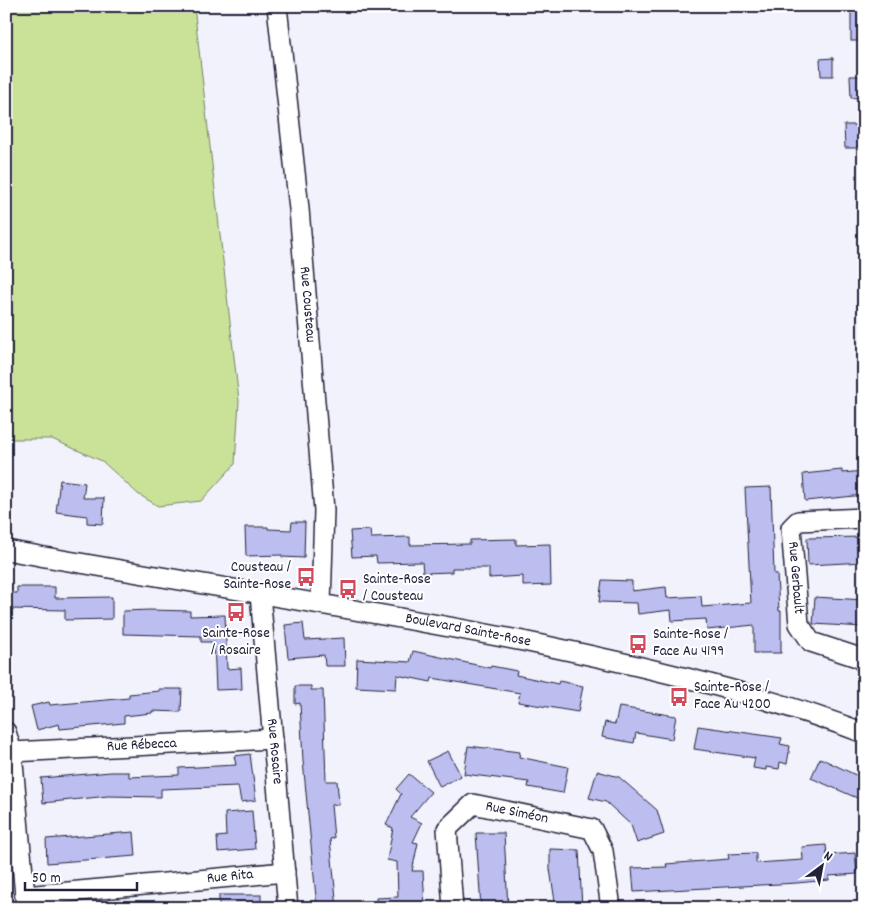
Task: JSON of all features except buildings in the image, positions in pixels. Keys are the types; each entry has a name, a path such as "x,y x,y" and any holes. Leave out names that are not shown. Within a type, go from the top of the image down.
{"street":[{"name":"Rue Cousteau","path":"277,6 299,209 324,510 321,604"},
{"name":"Rue Gerbault","path":"864,518 798,522 791,528 799,624 811,642 860,658 864,663"},
{"name":"Boulevard Sainte-Rose","path":"6,550 321,604 559,648 696,680 824,718 864,733"},
{"name":"Rue Rosaire","path":"260,594 288,908"},
{"path":"6,732 12,752 26,902"},
{"name":"Rue Rébecca","path":"12,752 273,739"},
{"name":"Rue Siméon","path":"453,908 448,830 473,804 592,829 603,851 611,908"},
{"name":"Rue Rita","path":"26,902 285,872"}],"green space":[{"path":"6,6 194,6 239,401 235,464 201,501 158,506 138,494 102,461 52,439 6,439"}],"place":[{"name":"Cousteau / Sainte-Rose","path":"306,577"},
{"name":"Sainte-Rose / Cousteau","path":"348,589"},
{"name":"Sainte-Rose / Rosaire","path":"236,612"},
{"name":"Sainte-Rose / Face Au 4199","path":"638,644"},
{"name":"Sainte-Rose / Face Au 4200","path":"679,697"}]}
